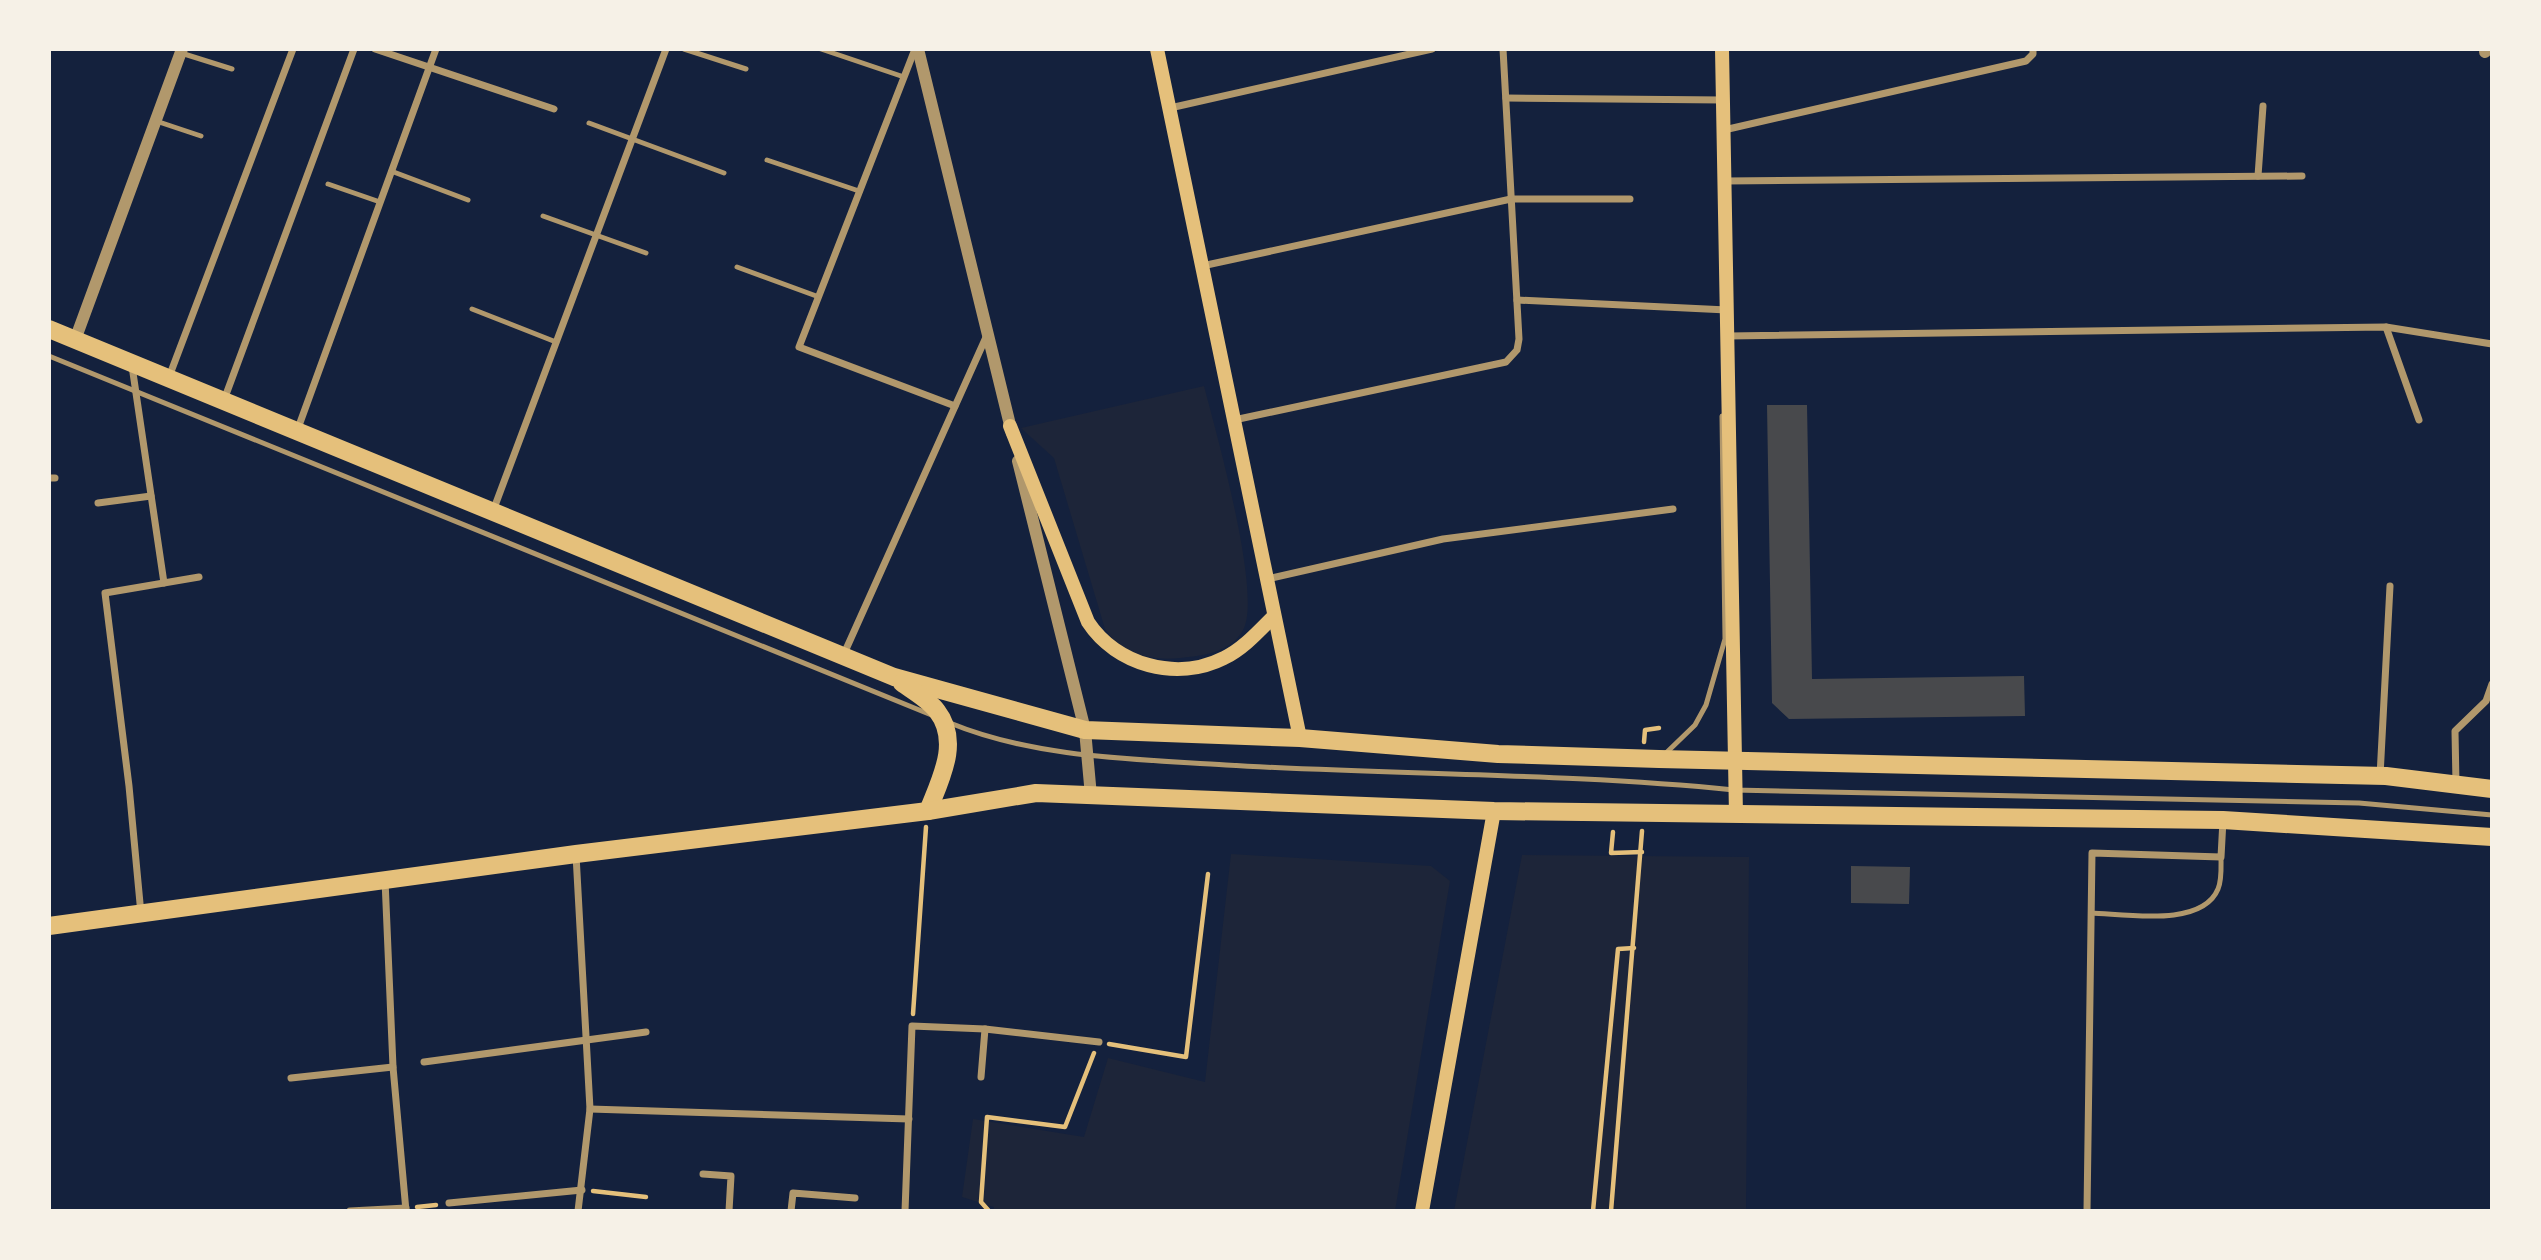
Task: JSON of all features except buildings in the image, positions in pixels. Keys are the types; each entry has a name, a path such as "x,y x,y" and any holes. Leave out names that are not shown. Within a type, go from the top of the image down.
{"main road":[{"path":"1157,49 1300,738"},
{"path":"1722,49 1720,100 1724,130 1724,309 1728,336 1736,815"},
{"path":"49,329 894,677 1085,730 1300,738 1498,754 2380,776 2492,789"},
{"path":"1010,426 1088,622 1098,637 1121,656 1147,666 1202,665 1223,659 1240,648 1274,616"},
{"path":"894,677 937,711 947,734 947,760 928,811"},
{"path":"49,926 576,854 928,811 1037,793 1494,811 2223,820 2492,837"},
{"path":"1422,1211 1494,811"}],"street":[{"path":"169,378 293,49"},
{"path":"224,401 354,49"},
{"path":"375,49 554,109"},
{"path":"297,431 436,49"},
{"path":"493,512 666,49"},
{"path":"916,49 799,347 955,406"},
{"path":"916,49 1085,730 1091,796"},
{"path":"1169,108 1432,49"},
{"path":"1234,420 1506,362 1517,351 1519,339 1503,49"},
{"path":"1724,130 2026,61 2033,54 2033,49"},
{"path":"75,340 182,51"},
{"path":"1506,98 1720,100"},
{"path":"2258,176 2263,107"},
{"path":"1725,181 2302,176"},
{"path":"1202,267 1511,199 1630,199"},
{"path":"1517,300 1724,309"},
{"path":"1728,336 2386,327 2492,344"},
{"path":"2386,327 2419,420"},
{"path":"843,656 987,334"},
{"path":"132,364 164,583"},
{"path":"97,503 151,496"},
{"path":"1267,579 1443,539 1673,509"},
{"path":"141,914 129,786 105,593 199,578"},
{"path":"2380,776 2390,586"},
{"path":"2456,785 2455,731 2486,701 2492,684"},
{"path":"2087,1211 2092,853 2221,856 2223,820"},
{"path":"576,854 590,1109 578,1211"},
{"path":"350,1211 406,1210 393,1067 385,879"},
{"path":"905,1211 912,1026 985,1030 1099,1042"},
{"path":"981,1077 985,1030"},
{"path":"424,1062 646,1032"},
{"path":"291,1078 393,1067"},
{"path":"590,1109 909,1119"},
{"path":"703,1174 731,1176 729,1211"},
{"path":"449,1203 582,1190"},
{"path":"791,1211 793,1193 855,1198"}],"lane":[{"path":"684,49 746,69"},
{"path":"821,49 904,77"},
{"path":"1659,759 1695,725 1709,695 1725,639 1724,309 1717,49"},
{"path":"182,51 232,69"},
{"path":"156,121 201,136"},
{"path":"589,123 724,173"},
{"path":"767,160 859,191"},
{"path":"391,171 468,200"},
{"path":"328,184 380,202"},
{"path":"543,216 646,253"},
{"path":"737,267 819,297"},
{"path":"472,309 556,342"},
{"path":"49,356 941,719 1023,744 1087,755 1347,772 1658,782 1734,790 2359,803 2492,815"},
{"path":"2091,913 2175,915 2191,912 2214,897 2220,886 2221,856"}],"path":[{"path":"1644,730 1659,728"},
{"path":"912,1026 928,811"},
{"path":"1611,853 1642,852 1611,1211"},
{"path":"989,1211 981,1202 987,1117 1065,1127 1099,1042 1186,1057 1208,874"},
{"path":"1593,1211 1618,949 1634,948"},
{"path":"582,1190 646,1197"},
{"path":"406,1210 449,1203"}],"shaded area":[{"path":"1204,386 1235,510 1247,581 1248,609 1244,628 1233,643 1225,648 1189,657 1148,657 1120,645 1105,629 1054,458 1021,428"},
{"path":"1231,854 1431,866 1450,881 1395,1211 993,1211 994,1207 962,1197 973,1119 1084,1137 1108,1058 1205,1082"},
{"path":"1522,855 1749,857 1746,1211 1454,1211"}]}
